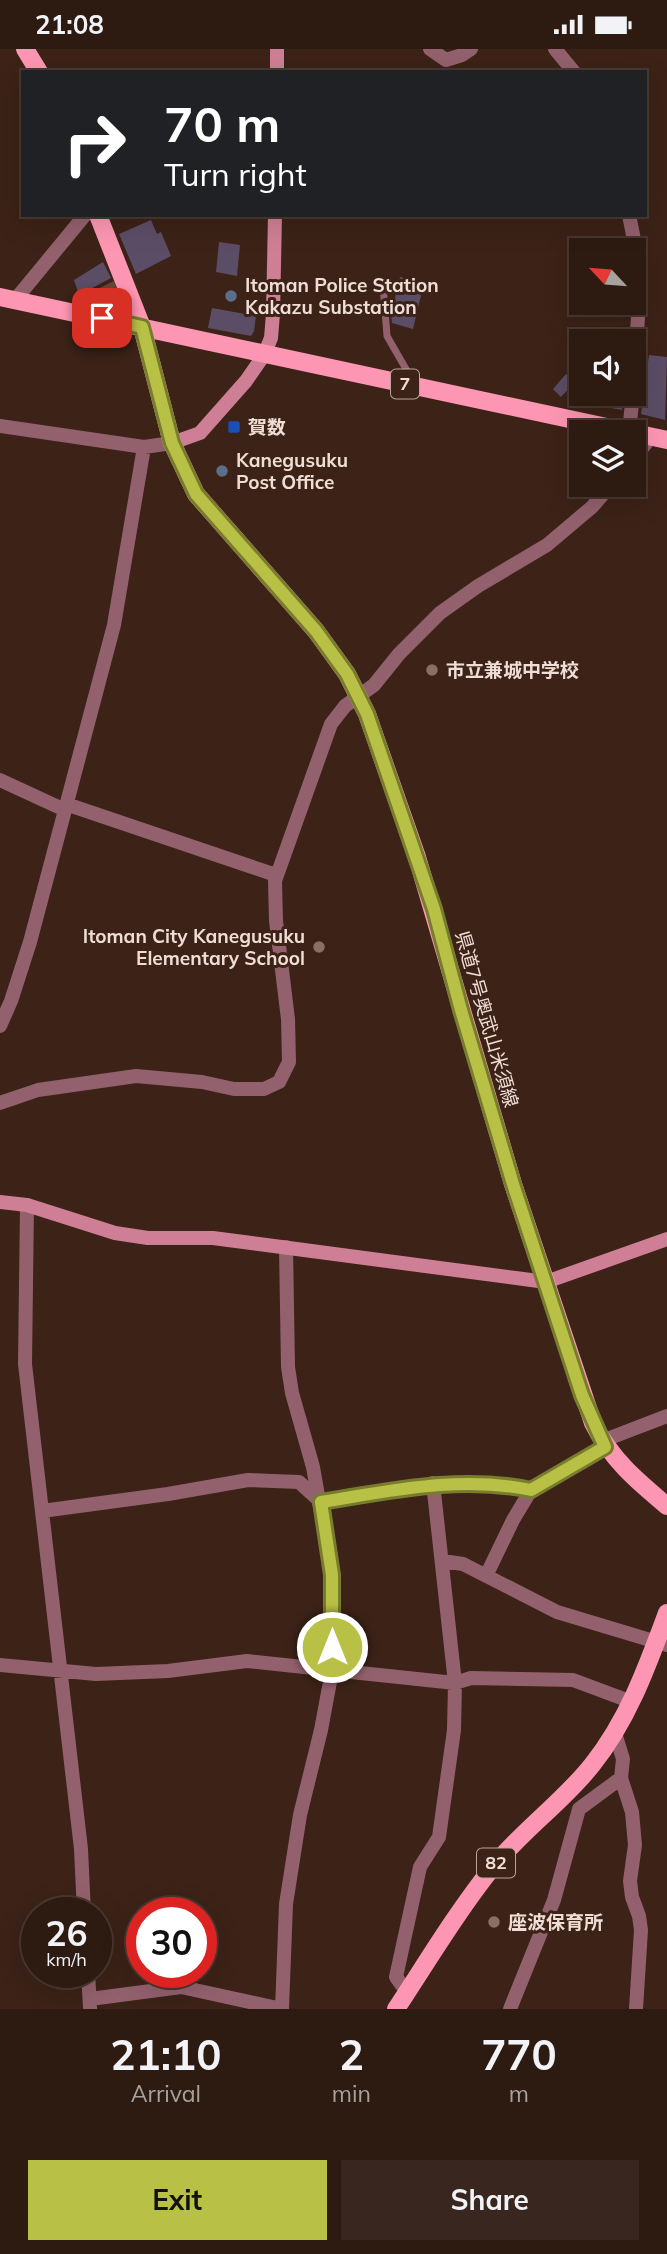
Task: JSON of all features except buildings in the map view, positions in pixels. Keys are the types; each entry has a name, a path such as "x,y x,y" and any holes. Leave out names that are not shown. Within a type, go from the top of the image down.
{"main road":[{"path":"25,49 38,70"},
{"name":"県道7号奥武山米須線","path":"98,217 142,327 172,443 196,494 316,631 347,674 359,697 417,857 509,1171 582,1395 604,1444 621,1466 667,1506"},
{"name":"7","path":"8,298 577,420"},
{"name":"82","path":"396,2009 493,1867 524,1833 566,1795 592,1766 615,1733 662,1643 667,1613"}],"street":[{"path":"277,49 277,70"},
{"path":"430,49 446,60 471,49"},
{"path":"556,49 572,70"},
{"path":"8,298 83,217"},
{"path":"0,426 144,447 172,443 200,433 246,381 264,355 271,338 275,217"},
{"path":"629,217 641,274 635,329"},
{"path":"0,1026 30,943 114,625 144,447"},
{"path":"0,1103 38,1090 136,1076 202,1082 234,1089 264,1089 279,1082 289,1062 289,1030 276,921 276,874 331,724 345,705 374,685 399,654 440,613 478,586 547,545 601,497"},
{"path":"0,780 65,807 276,874"},
{"path":"0,1202 27,1205 115,1233 148,1238 213,1238 546,1282 667,1239"},
{"path":"27,1205 25,1364 81,1849 83,1897"},
{"path":"90,2004 181,1987 282,2009 286,1904 300,1815 332,1671 332,1575 321,1502 292,1393 288,1367 286,1247"},
{"path":"486,1576 531,1490 604,1444 667,1416"},
{"path":"42,1511 169,1495 248,1480 299,1482 321,1502"},
{"path":"321,1502 433,1483 510,1485 531,1490"},
{"path":"407,1992 396,1977 420,1867 439,1837 454,1730 455,1683 433,1483"},
{"path":"443,1561 463,1564 557,1612 662,1643"},
{"path":"0,1665 96,1674 168,1671 247,1661 455,1683 471,1678 573,1680 632,1702"},
{"path":"615,1733 623,1759 621,1778 632,1812 635,1846 630,1881 641,1930 636,2009"},
{"path":"510,2009 554,1900 579,1809 621,1778"},
{"path":"566,1795 579,1809"}],"lane":[{"path":"383,285 387,336 416,386"}],"shaded area":[{"path":"114,281 123,307 85,298 85,295"}],"place":[{"name":"Itoman Police Station Kakazu Substation","path":"231,296"},
{"name":"賀数","path":"234,427"},
{"name":"Kanegusuku Post Office","path":"222,471"},
{"name":"市立兼城中学校","path":"432,670"},
{"name":"Itoman City Kanegusuku Elementary School","path":"319,947"},
{"name":"座波保育所","path":"494,1922"}],"route":[{"path":"102,318 142,327 164,419 196,494 316,631 347,674 367,714 434,909 513,1184 582,1395 605,1447 531,1490 510,1485 433,1483 321,1502 332,1575 332,1647"}]}
